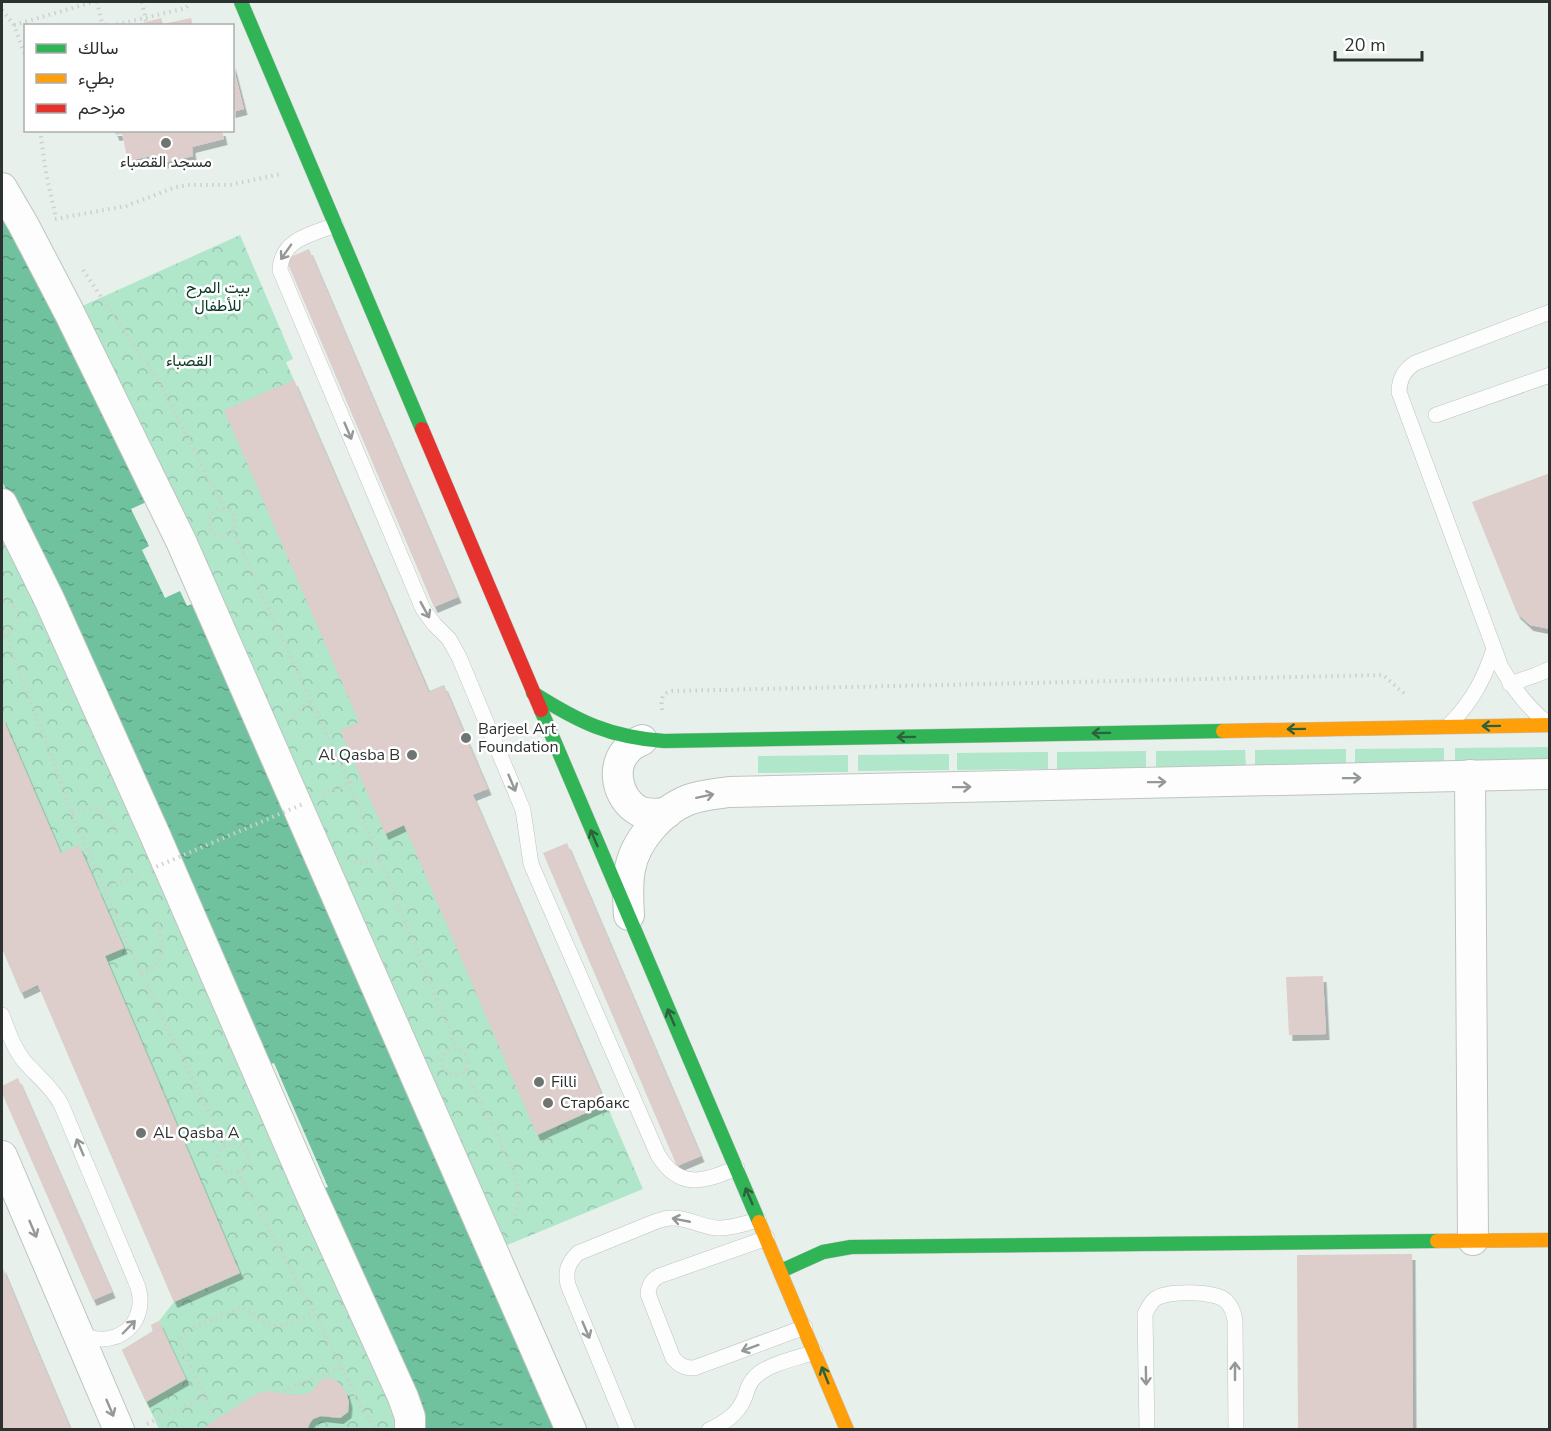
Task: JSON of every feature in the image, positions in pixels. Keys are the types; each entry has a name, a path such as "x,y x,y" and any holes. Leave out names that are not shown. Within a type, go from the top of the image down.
{"street":[{"path":"241,2 630,921 805,1327 846,1430"},
{"path":"2,188 23,224 100,375 181,541 571,1430"},
{"path":"2,504 49,599 155,835 297,1162 403,1397 410,1417 410,1430"},
{"path":"533,693 560,710 600,730 620,736 653,741 1550,725"},
{"path":"653,741 629,748 621,760 617,775 620,790 628,803 641,812 667,813"},
{"path":"1470,775 1473,1240"},
{"path":"630,921 627,888 630,866 638,846 650,827 667,813 686,801 707,794 1547,775"},
{"path":"2,1156 10,1196 77,1331 132,1427"},
{"path":"781,1271 821,1252 851,1247 1550,1240"}],"lane":[{"path":"336,225 290,245 280,260 280,270 409,576 428,616 449,639 464,668 523,810 531,864 663,1164 671,1172 690,1180 711,1178 737,1168"},
{"path":"1550,312 1415,363 1407,368 1399,384 1402,401 1501,667 1521,699 1550,725"},
{"path":"1436,415 1550,375"},
{"path":"1448,726 1461,713 1481,683 1494,649"},
{"path":"1510,684 1550,669"},
{"path":"2,1015 19,1054 49,1086 61,1104 138,1287 140,1309 129,1329 109,1339 98,1340 77,1331"},
{"path":"628,1430 568,1285 566,1275 572,1258 578,1253 657,1221 670,1218 719,1228 759,1220"},
{"path":"766,1238 653,1280 648,1294 673,1358 685,1368 694,1368 805,1327"},
{"path":"1147,1430 1145,1314 1154,1299 1170,1294 1213,1295 1226,1301 1231,1307 1235,1321 1236,1430"},
{"path":"709,1430 731,1418 740,1408 748,1387 762,1371 816,1353"}],"path":[{"path":"14,25 95,2 104,24"},
{"path":"142,2 146,20"},
{"path":"121,24 146,20 186,8 189,2"},
{"path":"2,10 14,25 24,52"},
{"path":"40,132 46,173 56,219 60,227"},
{"path":"23,224 126,206 176,187 229,185 311,167"},
{"path":"78,262 163,388 224,508"},
{"path":"224,508 231,511 236,524 233,531 228,535 214,534 209,521 212,514 224,508"},
{"path":"233,531 349,783 457,1049 467,1057 468,1064 465,1070 453,1075 447,1073 442,1061 444,1054 449,1050 457,1049"},
{"path":"2,601 13,606 17,611 16,626 12,632 4,635 72,813 141,974 225,1144"},
{"path":"653,741 662,698 665,693 672,691 1383,675 1408,697"},
{"path":"333,790 361,778"},
{"path":"151,869 303,804"},
{"path":"72,813 91,809 101,811 121,835"},
{"path":"99,892 140,874"},
{"path":"141,974 158,963 160,957 162,944 157,916"},
{"path":"237,1143 247,1151 247,1164 238,1172 230,1173 223,1170 219,1164 220,1149 225,1144 237,1143"},
{"path":"238,1172 363,1410 376,1430"},
{"path":"220,1417 214,1415 181,1344 183,1334 187,1330 241,1307 264,1323 277,1326 314,1313"},
{"path":"278,1394 341,1367"},
{"path":"132,1427 205,1397"}],"green space":[{"name":"القصباء","path":"240,235 293,359 286,362 429,691 444,685 488,789 473,796 643,1189 498,1249 69,312"},
{"path":"2,481 23,523 422,1429 159,1429 122,1350 153,1331 151,1325 159,1321 174,1302 39,986 21,993 2,948"},
{"path":"1549,747 1549,764 1455,765 1455,748"},
{"path":"1444,748 1444,765 1355,766 1355,749"},
{"path":"1346,749 1346,766 1255,767 1255,750"},
{"path":"1245,750 1246,767 1156,768 1156,751"},
{"path":"1146,751 1146,768 1057,769 1057,752"},
{"path":"1048,752 1048,769 957,770 957,753"},
{"path":"949,754 949,770 858,771 858,755"},
{"path":"848,755 848,772 758,773 758,756"}],"water":[{"path":"2,207 128,452 560,1429 422,1429 23,523 2,481"}],"pier":[{"path":"153,499 200,601 187,606 180,591 165,598 142,550 149,546 131,509"},
{"path":"274,1063 328,1187 324,1188 265,1066"}],"building":[{"path":"161,18 163,24 138,24"},
{"path":"191,18 192,24 163,24"},
{"name":"مسجد القصباء","path":"234,70 244,109 234,112"},
{"name":"مسجد القصباء","path":"115,132 222,132 224,139 192,147 193,156 162,163 160,154 128,161 122,134 116,135"},
{"path":"309,249 458,597 434,607 286,259"},
{"name":"Al Qasba B","path":"294,380 429,692 444,685 488,789 473,795 606,1104 537,1135 404,825 385,834 340,730 359,722 224,410"},
{"path":"1550,473 1550,629 1530,625 1517,613 1472,502"},
{"name":"AL Qasba A","path":"2,716 61,853 79,845 124,948 105,956 240,1273 174,1302 38,985 21,993 2,948"},
{"path":"567,843 701,1156 677,1166 543,853"},
{"path":"1323,976 1326,1034 1289,1035 1286,977"},
{"path":"18,1078 112,1292 93,1300 2,1093 2,1086"},
{"path":"1412,1254 1413,1430 1298,1430 1297,1255"},
{"path":"2,1266 31,1336 71,1430 2,1430"},
{"path":"159,1321 186,1379 146,1402 122,1350 153,1331 151,1325"},
{"path":"325,1378 337,1381 346,1391 349,1402 348,1412 340,1418 321,1416 313,1419 307,1430 200,1430 258,1393 271,1391 301,1395 312,1391"}],"traffic: fast":[{"path":"241,2 422,429"},
{"path":"533,693 580,720 611,732 664,741 1223,731"},
{"path":"541,710 759,1222"},
{"path":"781,1271 823,1252 851,1247 1437,1241"}],"traffic: slow":[{"path":"1223,731 1550,725"},
{"path":"759,1222 847,1430"},
{"path":"1437,1241 1550,1240"}],"traffic: jam":[{"path":"422,429 541,710"}],"place":[{"name":"مسجد القصباء","path":"166,143"},
{"name":"Barjeel Art Foundation","path":"466,738"},
{"name":"Al Qasba B","path":"412,755"},
{"name":"Filli","path":"539,1082"},
{"name":"Старбакс","path":"548,1103"},
{"name":"AL Qasba A","path":"141,1133"}],"park label":[{"name":"بيت المرح للأطفال","path":"218,297"}]}
